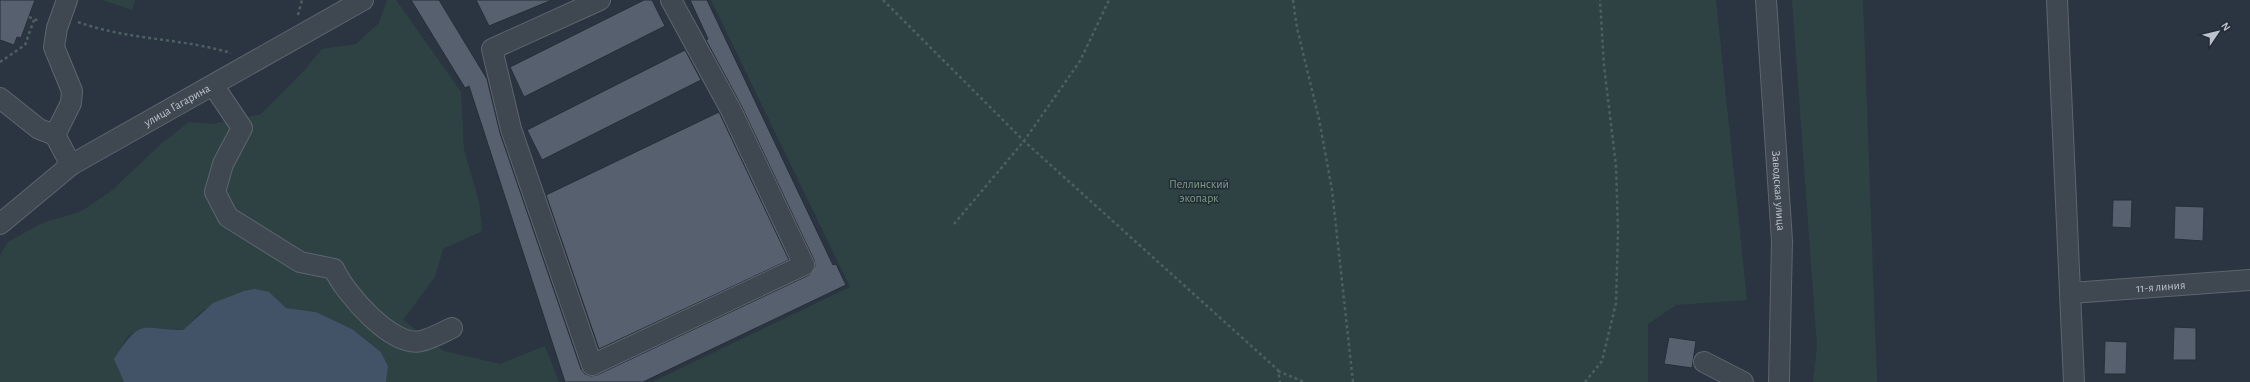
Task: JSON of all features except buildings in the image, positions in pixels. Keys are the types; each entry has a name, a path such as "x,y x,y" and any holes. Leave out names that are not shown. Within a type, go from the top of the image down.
{"street":[{"name":"улица Гагарина","path":"0,223 71,165 363,0"},
{"path":"600,0 492,48 511,129 592,365 804,265 731,110 671,0"},
{"name":"Заводская улица","path":"1766,0 1782,241 1779,382"},
{"path":"2057,0 2074,382"},
{"path":"55,135 71,103 72,91 54,47 57,28 64,8"},
{"path":"213,84 242,128 223,164 215,192 228,217 300,262 334,269 363,310 398,338 420,342 452,328"},
{"path":"0,98 39,128 55,135 71,165"},
{"name":"11-я линия","path":"2071,293 2250,280"},
{"path":"1704,362 1744,382"}],"path":[{"path":"883,0 1024,141 1278,370 1304,382"},
{"path":"954,224 1024,141 1080,61 1109,0"},
{"path":"1293,0 1297,28 1319,119 1332,190 1353,382"},
{"path":"1585,382 1602,361 1616,303 1618,231 1616,166 1604,66 1600,0"},
{"path":"64,8 99,29 203,44 257,60"},
{"path":"0,62 25,45 34,20"},
{"path":"1278,370 1280,382"}],"green space":[{"path":"103,0 135,0 132,10"},
{"path":"387,0 396,0 461,92 464,150 479,201 482,231 443,249 435,277 403,320 444,351 500,364 545,346 559,382 386,382 388,366 381,352 352,329 316,312 286,308 204,309 183,330 153,328 136,331 128,336 123,344 120,355 118,369 124,382 0,382 0,255 8,242 42,223 80,212 110,192 161,144 189,122 212,124 261,114 300,75 322,49 356,44 379,23"},
{"name":"Пеллинский экопарк","path":"711,0 1716,0 1747,300 1676,305 1648,324 1648,382 652,382 850,287"},
{"path":"1792,0 1863,0 1877,382 1813,382 1817,347"}],"water":[{"path":"255,289 269,292 286,308 316,312 352,329 381,352 388,366 386,382 124,382 114,359 136,331 142,328 183,330 213,303 244,291"}]}
